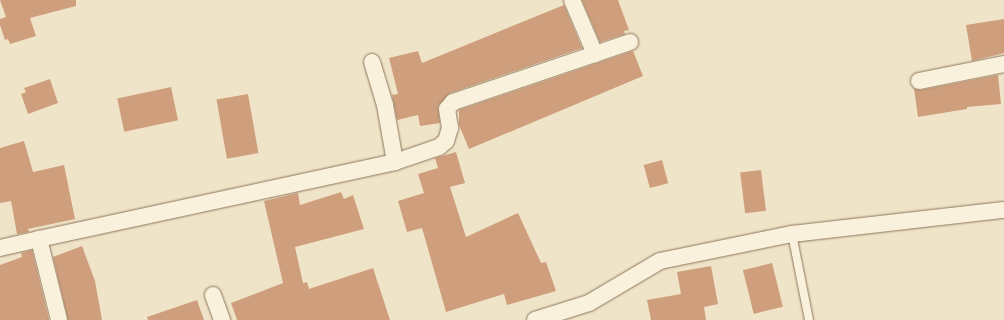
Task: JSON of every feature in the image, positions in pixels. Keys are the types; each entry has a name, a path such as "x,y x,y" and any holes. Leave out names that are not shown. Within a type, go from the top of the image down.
{"street":[{"path":"572,0 595,54"},
{"path":"0,248 215,203 395,162 439,146 446,141 450,128 447,109 453,102 630,42"},
{"path":"372,62 385,105 395,162"},
{"path":"919,81 1004,64"},
{"path":"535,320 589,303 660,261 792,234 1004,210"},
{"path":"40,239 59,320"},
{"path":"213,295 222,320"}],"lane":[{"path":"792,234 809,320"}],"building":[{"path":"0,0 76,0 76,6 30,18 36,36 10,44 8,39 5,40 0,25 0,19 6,17"},
{"path":"582,0 618,0 629,30 624,31 625,34 600,42"},
{"path":"564,5 582,48 450,93 438,106 440,123 420,126 418,115 397,120 392,95 398,94 389,58 418,51 422,63"},
{"path":"1004,19 1004,53 972,61 966,25"},
{"path":"633,51 643,76 469,149 459,125 459,110"},
{"path":"998,75 1001,104 967,107 967,109 918,117 914,88 921,90"},
{"path":"50,79 58,103 28,114 21,94 26,92 24,88"},
{"path":"171,87 178,120 124,132 117,98"},
{"path":"248,94 258,153 227,159 216,100"},
{"path":"24,141 33,172 64,165 75,219 28,229 29,232 17,234 11,201 0,203 0,148"},
{"path":"456,152 465,183 450,187 466,237 518,213 541,263 546,262 556,291 507,305 504,294 446,312 422,228 407,232 398,201 424,193 418,174 438,168 435,158"},
{"path":"662,160 668,183 650,188 644,165"},
{"path":"761,170 766,211 745,213 740,173"},
{"path":"341,192 344,199 353,195 364,229 295,247 303,283 307,282 309,289 373,268 390,320 237,320 231,303 283,283 264,201 298,193 300,205"},
{"path":"82,246 95,281 102,320 68,320 53,257"},
{"path":"32,250 49,320 0,320 0,265 22,257 21,253"},
{"path":"772,263 783,307 754,314 743,270"},
{"path":"711,266 718,304 704,307 706,320 651,320 647,300 681,294 677,272"},
{"path":"197,300 204,320 148,320 147,317"}]}
